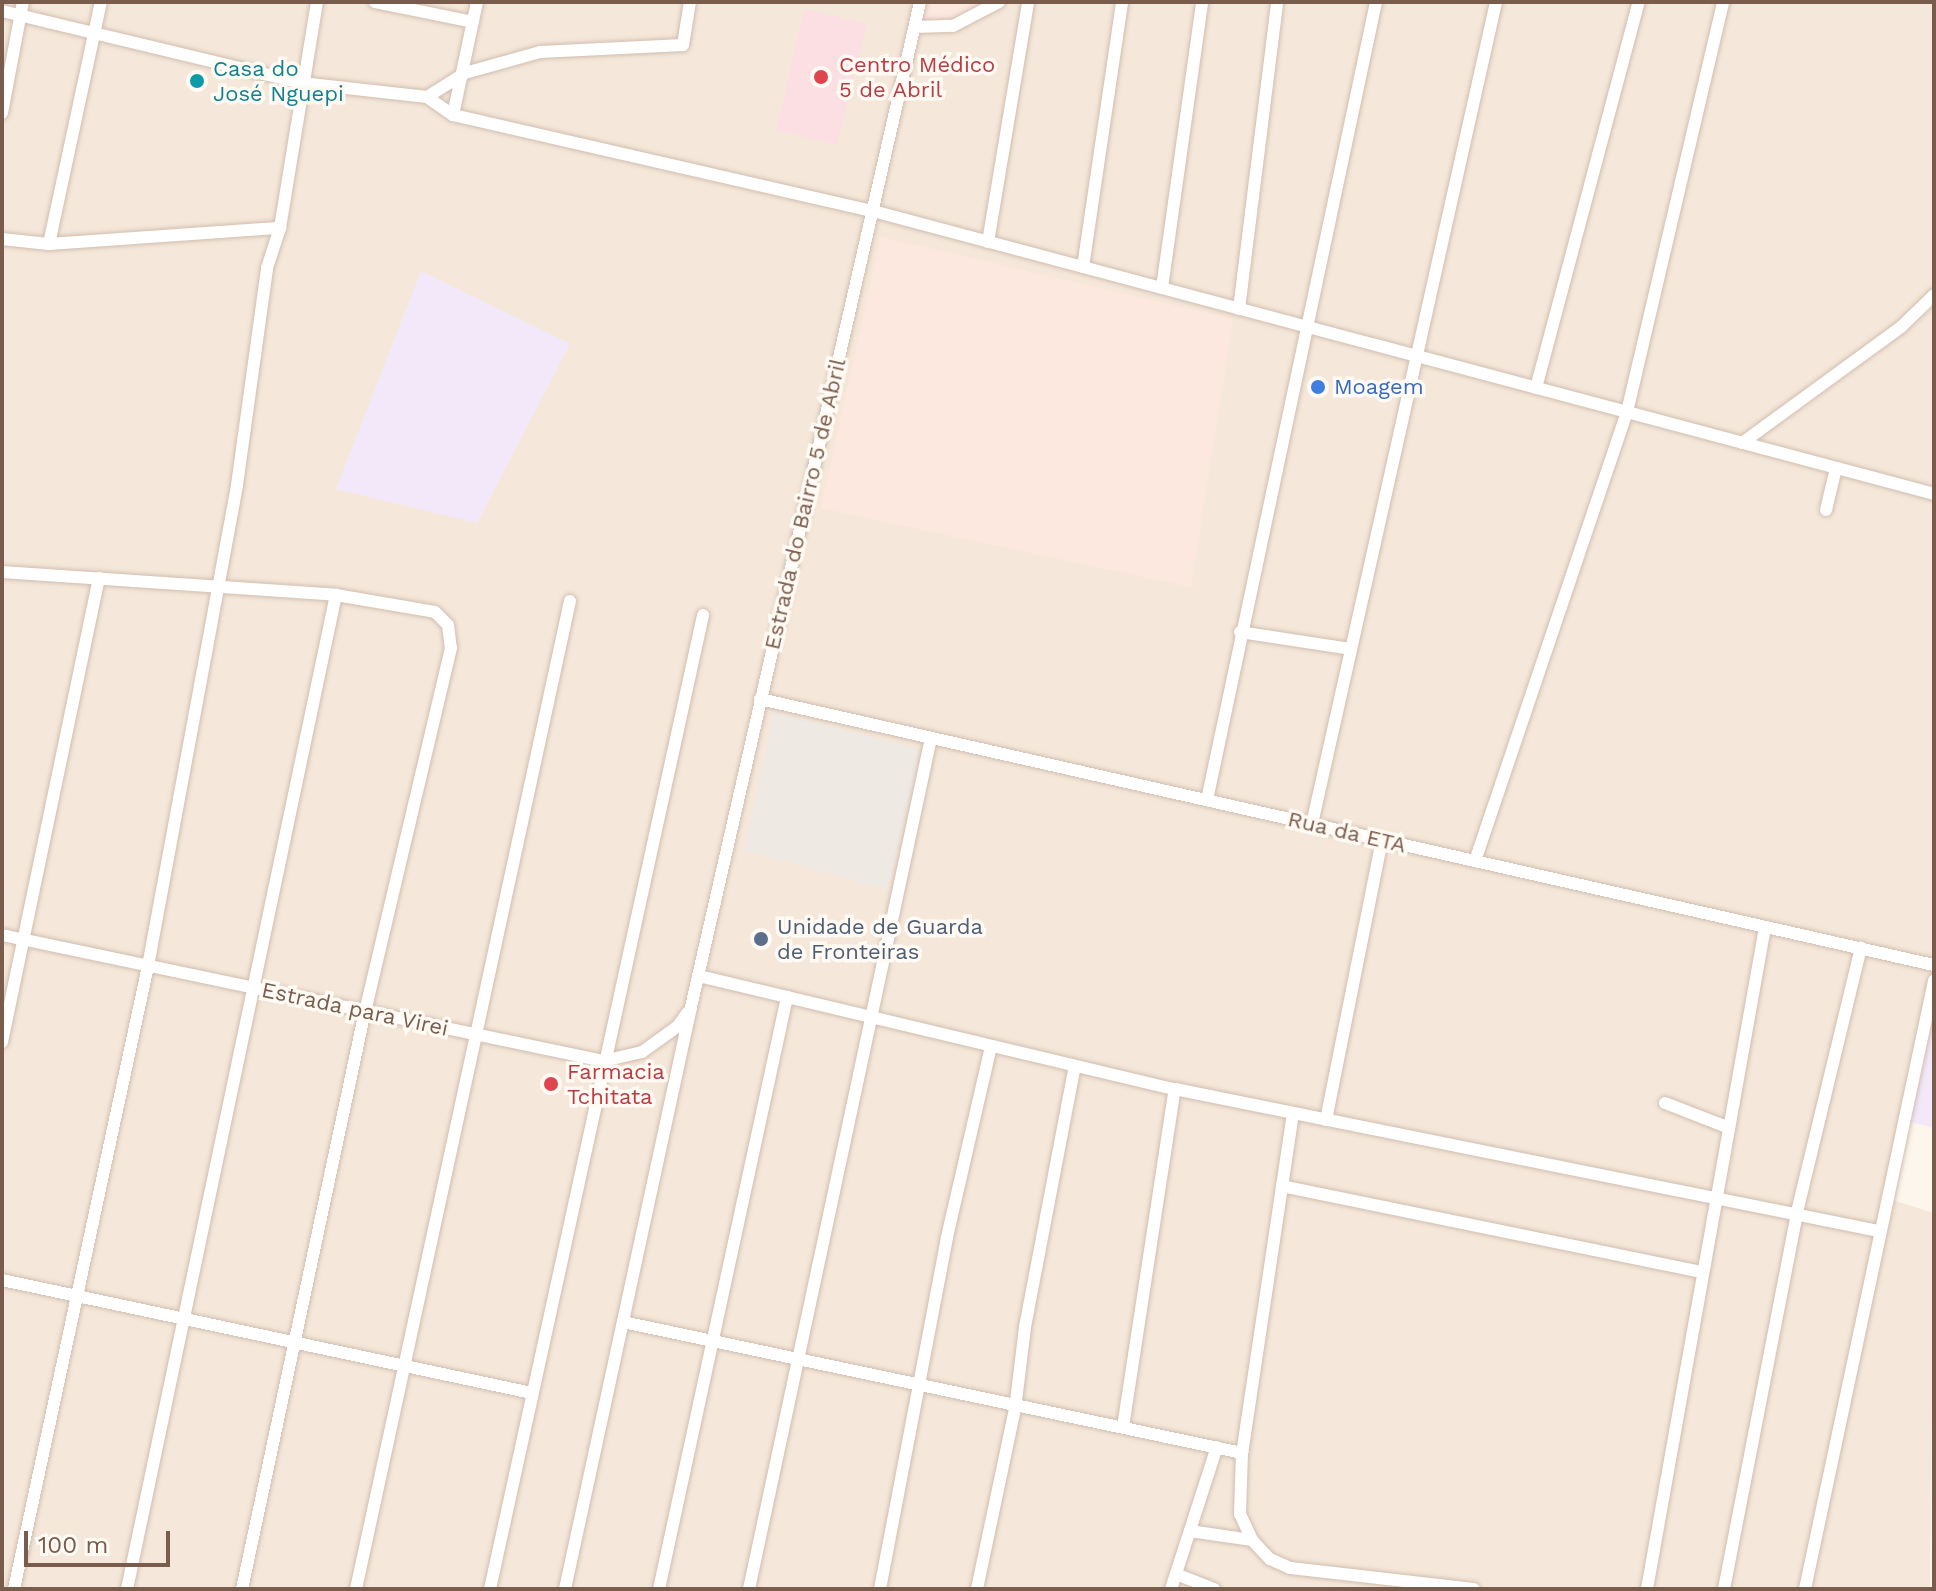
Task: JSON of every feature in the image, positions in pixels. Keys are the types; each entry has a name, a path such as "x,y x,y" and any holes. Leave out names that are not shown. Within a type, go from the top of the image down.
{"street":[{"path":"2,113 23,2"},
{"path":"49,244 101,2"},
{"path":"14,1589 148,966 219,585 267,268 280,228 301,83 317,2"},
{"path":"375,2 473,22"},
{"path":"453,115 465,73 477,2"},
{"path":"427,97 465,73 540,52 683,45 690,2"},
{"name":"Estrada do Bairro 5 de Abril","path":"565,1589 691,1007 920,2"},
{"path":"915,27 953,26 999,2"},
{"path":"988,242 1028,2"},
{"path":"1083,267 1122,2"},
{"path":"1162,288 1202,2"},
{"path":"1239,309 1277,2"},
{"path":"1207,800 1240,632 1376,2"},
{"path":"1312,824 1496,2"},
{"path":"1536,388 1639,2"},
{"path":"1475,861 1627,412 1723,2"},
{"path":"2,11 94,36 301,83 427,97 453,115 873,211 1934,494"},
{"path":"2,239 49,244 280,228"},
{"path":"1742,443 1901,327 1934,295"},
{"path":"1826,510 1836,468"},
{"path":"2,572 336,595 435,612 448,625 451,648 365,1011 242,1589"},
{"path":"2,1042 99,578"},
{"path":"127,1589 336,595"},
{"path":"356,1589 479,1035 570,601"},
{"path":"490,1589 603,1061 703,615"},
{"path":"1240,632 1351,649"},
{"name":"Rua da ETA","path":"760,699 1934,965"},
{"path":"749,1589 874,1018 931,738"},
{"path":"1326,1120 1382,840"},
{"path":"1647,1589 1765,927"},
{"name":"Estrada para Virei","path":"2,935 603,1061 642,1052 678,1026 691,1007"},
{"path":"1724,1589 1797,1212 1861,948"},
{"path":"699,976 1175,1089 1797,1212 1878,1231"},
{"path":"1805,1589 1878,1231 1934,981"},
{"path":"659,1589 716,1340 787,997"},
{"path":"880,1589 991,1046"},
{"path":"977,1589 1015,1409 1025,1327 1075,1066"},
{"path":"1123,1427 1175,1089"},
{"path":"1665,1103 1727,1127"},
{"path":"1293,1113 1242,1453 1238,1506 1252,1540 1270,1559 1290,1568 1474,1589"},
{"path":"1282,1186 1702,1272"},
{"path":"2,1280 532,1393"},
{"path":"623,1322 716,1340 799,1362 1015,1409 1123,1427 1242,1453"},
{"path":"1171,1589 1217,1447"},
{"path":"1190,1531 1252,1540"},
{"path":"1176,1574 1214,1589"}],"shaded area":[{"path":"2,2 1934,2 1934,981 1886,1198 1934,1213 1930,1589 2,1589"},
{"path":"920,2 999,2 953,26 915,27"},
{"name":"Centro Médico 5 de Abril","path":"805,9 867,24 837,145 776,130"},
{"path":"881,237 1233,319 1191,587 821,508"},
{"path":"421,271 570,344 477,523 336,489"},
{"path":"774,712 922,750 888,890 745,850"},
{"path":"1934,1016 1934,1128 1908,1121"}],"place":[{"name":"Centro Médico 5 de Abril","path":"821,77"},
{"name":"Casa do José Nguepi","path":"197,81"},
{"name":"Moagem","path":"1318,387"},
{"name":"Unidade de Guarda de Fronteiras","path":"761,939"},
{"name":"Farmacia Tchitata","path":"551,1084"}]}
